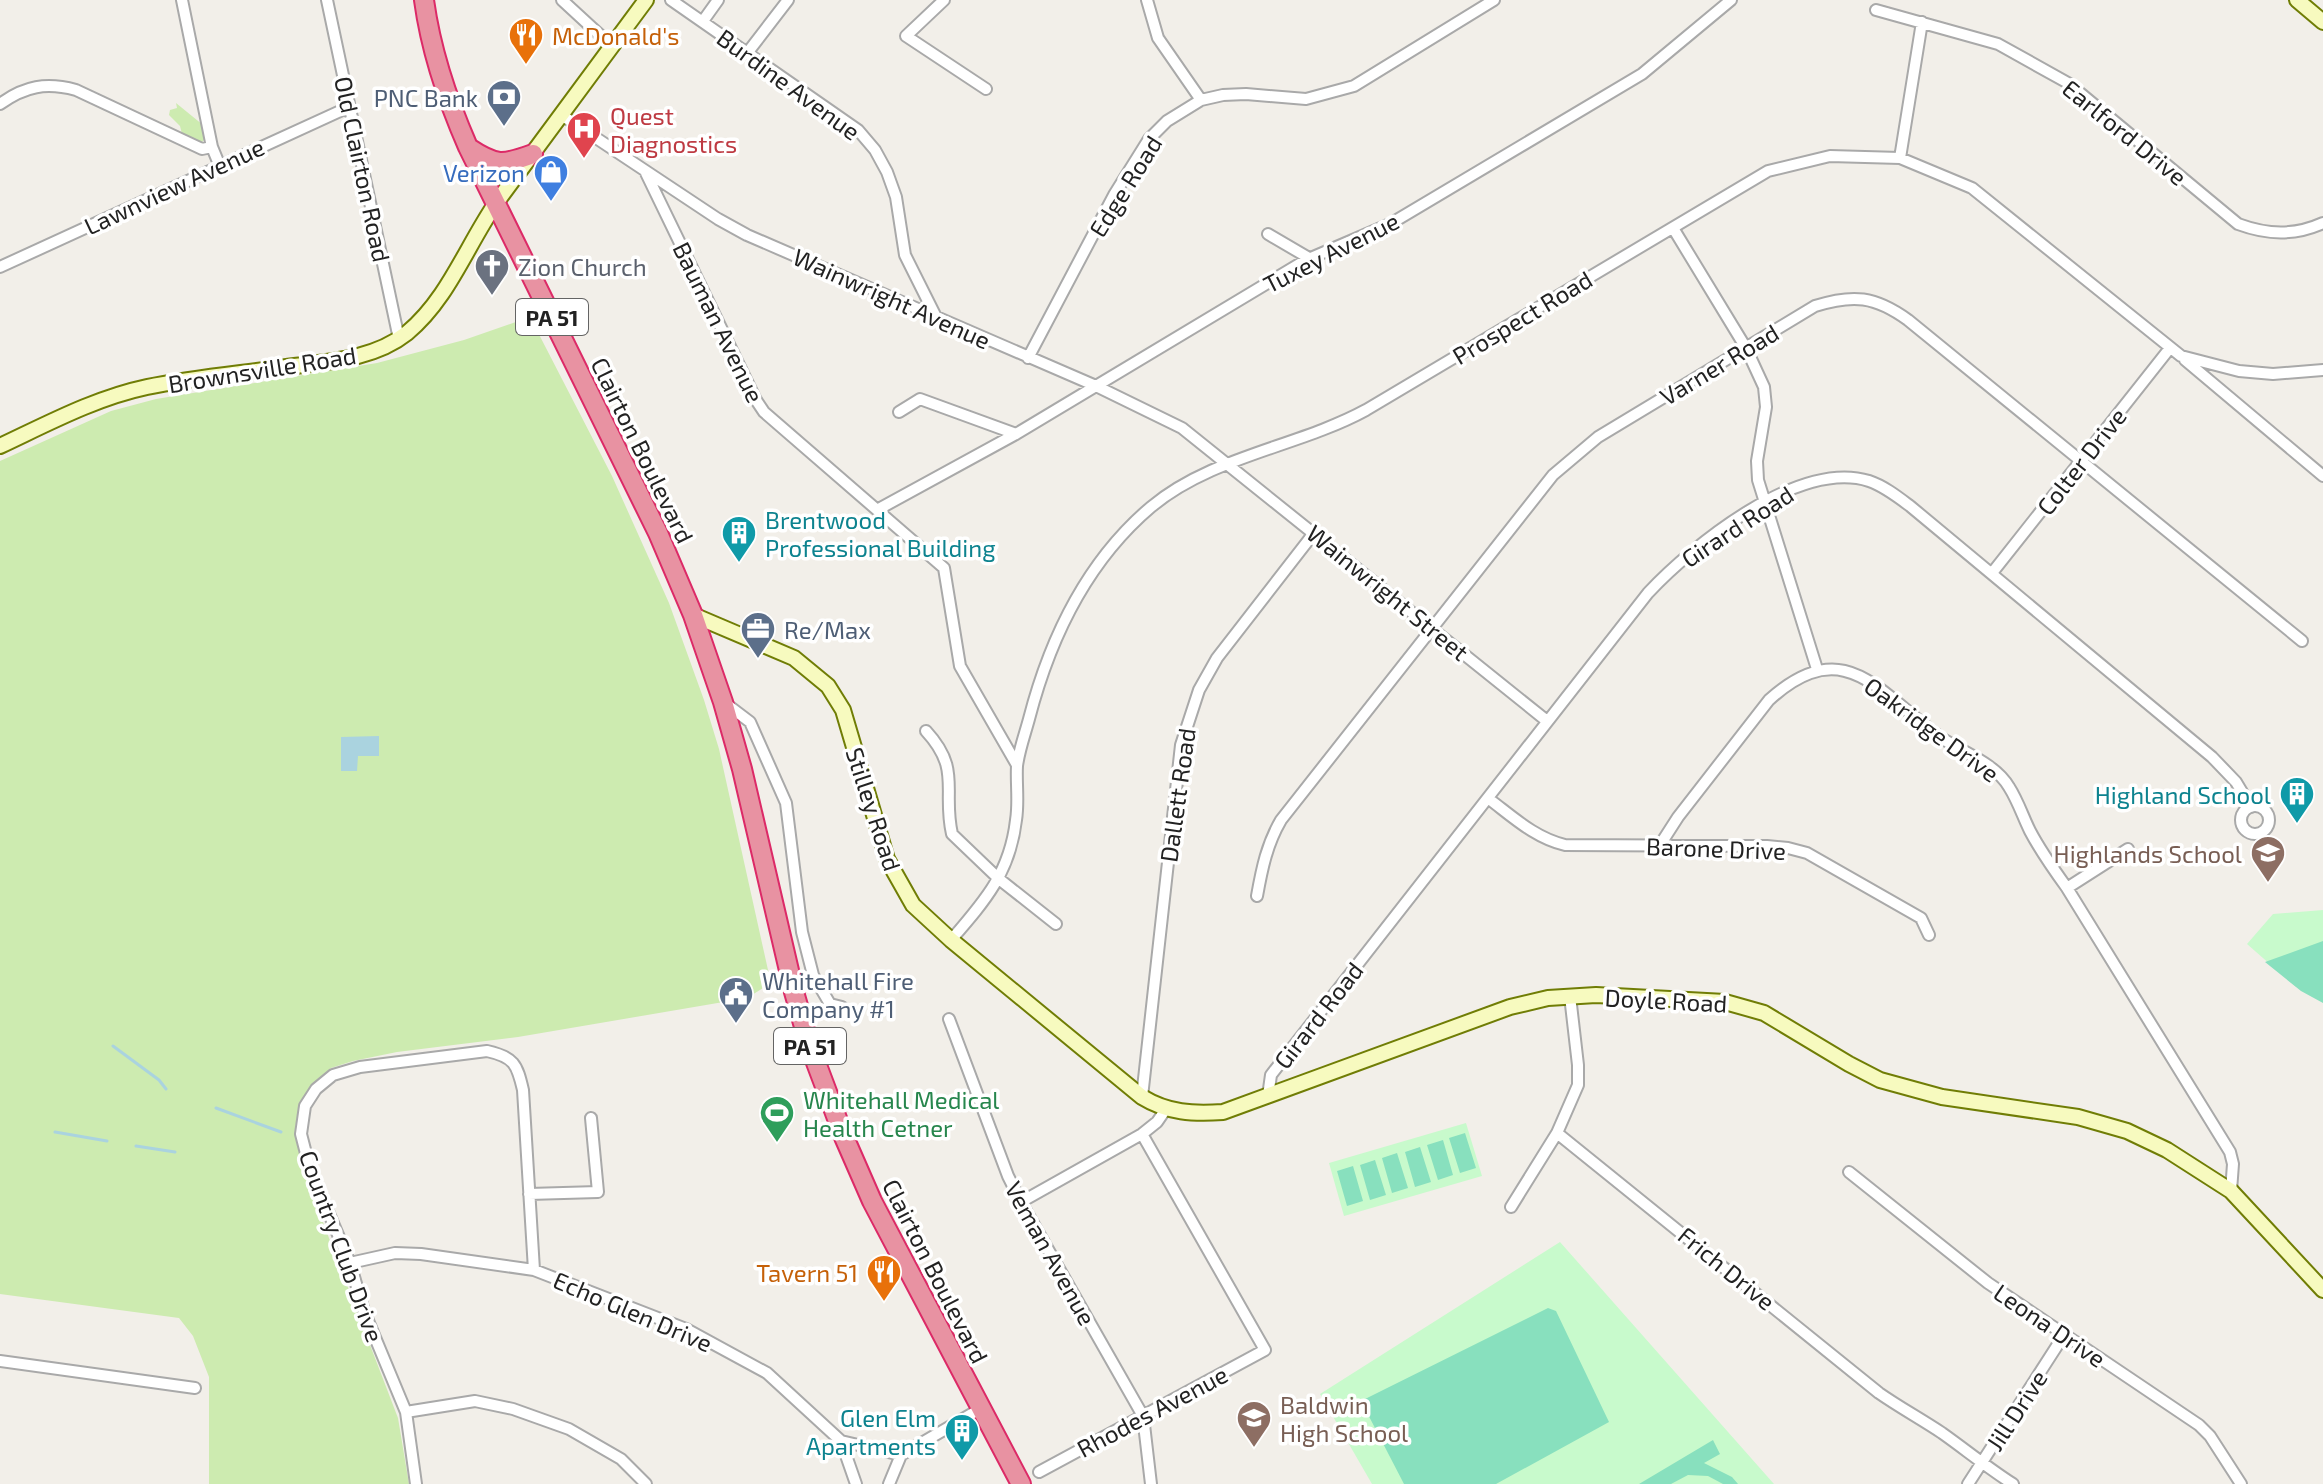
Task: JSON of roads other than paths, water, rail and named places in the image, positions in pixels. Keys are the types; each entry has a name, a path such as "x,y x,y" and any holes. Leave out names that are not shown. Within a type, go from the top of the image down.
{"highway":[{"name":"Clairton Boulevard","path":"424,0 433,52 446,95 468,147 658,533 693,615 742,769 794,992 824,1085 872,1201 1021,1484"},
{"path":"468,147 487,160 502,163 533,154"}],"street":[{"path":"182,0 212,147 219,164"},
{"name":"Old Clairton Road","path":"327,0 399,339"},
{"path":"562,0 613,47"},
{"name":"Brownsville Road","path":"0,446 125,392 193,379 357,356 399,339 431,310 496,203 646,0"},
{"name":"Burdine Avenue","path":"671,0 842,117 875,150 896,197 905,255 937,318"},
{"path":"703,21 718,0"},
{"path":"748,52 788,0"},
{"path":"944,0 906,36 986,89"},
{"path":"1147,0 1158,38 1201,100"},
{"name":"Edge Road","path":"1028,358 1114,195 1149,139 1167,121 1201,100 1246,94 1306,99 1354,86 1494,0"},
{"name":"Tuxey Avenue","path":"877,510 1016,434 1309,258 1390,224 1642,74 1731,0"},
{"path":"2297,0 2323,22"},
{"name":"Earlford Drive","path":"1876,10 1998,44 2068,83 2238,224 2259,232 2283,234 2307,230 2323,223"},
{"path":"1900,158 1922,22"},
{"path":"0,104 36,85 59,86 76,90 202,149 212,147"},
{"name":"Lawnview Avenue","path":"0,267 349,107"},
{"name":"Wainwright Avenue","path":"563,116 747,235 1096,386 1182,428 1230,464"},
{"name":"Prospect Road","path":"951,940 988,897 1009,853 1016,821 1017,765 1045,666 1075,597 1127,529 1180,486 1346,421 1768,171 1830,156 1900,158 1972,188 2181,356 2239,371 2323,370"},
{"name":"Bauman Avenue","path":"645,171 764,412 944,568 960,666 1017,765"},
{"path":"1660,845 1678,817 1769,700 1786,684 1817,669 1758,480 1757,461 1766,407 1764,387 1746,348 1673,228"},
{"path":"1268,234 1309,258"},
{"name":"Varner Road","path":"1257,896 1264,856 1281,820 1553,475 1598,437 1815,306 1854,297 1891,307 2302,641"},
{"name":"Colter Drive","path":"1992,573 2170,348"},
{"path":"2181,356 2323,476"},
{"path":"899,412 920,399 1016,434"},
{"name":"Wainwright Street","path":"1230,464 1547,721"},
{"name":"Girard Road","path":"1268,1096 1271,1075 1648,593 1692,550 1764,503 1808,482 1848,477 1869,481 1910,506 2212,757 2236,782 2251,807"},
{"name":"Dallett Road","path":"1142,1097 1181,745 1188,715 1217,658 1314,533"},
{"name":"Stilley Road","path":"693,615 794,658 828,686 843,710 887,859 913,905 951,940 1142,1097 1166,1109"},
{"name":"Oakridge Drive","path":"1817,669 1837,670 1880,687 1941,737 1992,769 2009,785 2041,851 2230,1152 2233,1164 2231,1191"},
{"name":"Clairton Boulevard","path":"723,702 750,722 786,803 794,884 813,975 830,1004 842,1007"},
{"path":"926,731 937,743 948,765 952,834 999,879 1056,924"},
{"name":"Barone Drive","path":"1489,799 1534,833 1565,845 1767,846 1807,853 1921,918 1929,935"},
{"path":"2067,888 2128,849"},
{"path":"1511,1207 1557,1133 1578,1085 1570,996"},
{"name":"Doyle Road","path":"1166,1109 1182,1113 1223,1112 1510,1007 1570,996 1702,999 1744,1005 1764,1013 1880,1080 1942,1097 2078,1117 2127,1131 2167,1150 2231,1191 2323,1290"},
{"name":"Veman Avenue","path":"949,1019 1008,1176 1143,1416 1151,1484"},
{"name":"Country Club Drive","path":"416,1484 406,1412 364,1311 350,1263 310,1169 301,1134 305,1106 316,1089 333,1075 360,1067 487,1051 505,1055 517,1067 523,1090 534,1270"},
{"path":"1021,1202 1142,1134 1157,1122 1166,1109"},
{"path":"529,1194 598,1192 591,1118"},
{"name":"Frich Drive","path":"1557,1133 1879,1393 2013,1484"},
{"name":"Rhodes Avenue","path":"1039,1472 1265,1350 1142,1134"},
{"name":"Leona Drive","path":"1849,1172 1988,1283 2199,1425 2210,1436 2241,1484"},
{"name":"Echo Glen Drive","path":"350,1263 395,1253 534,1270 686,1329 767,1373 841,1441 856,1484"},
{"name":"Jill Drive","path":"1968,1484 2064,1335"},
{"path":"0,1361 195,1388"},
{"path":"406,1412 475,1401 513,1409 582,1437 621,1459 646,1484"},
{"path":"889,1484 901,1455 980,1409"},
{"path":"841,1441 901,1455"}],"water":[{"path":"379,736 379,756 358,756 357,771 341,771 341,737"}],"waterway":[{"path":"113,1046 159,1080 166,1089"},
{"path":"216,1108 281,1132"},
{"path":"55,1132 107,1141"},
{"path":"136,1146 175,1152"}],"place":[{"name":"McDonald's","path":"526,66"},
{"name":"PNC Bank","path":"504,128"},
{"name":"Quest Diagnostics","path":"584,160"},
{"name":"Verizon","path":"551,203"},
{"name":"Zion Church","path":"492,297"},
{"name":"Brentwood Professional Building","path":"739,564"},
{"name":"Re/Max","path":"758,660"},
{"name":"Highland School","path":"2297,825"},
{"name":"Highlands School","path":"2268,884"},
{"name":"Whitehall Fire Company #1","path":"736,1025"},
{"name":"Whitehall Medical Health Cetner","path":"777,1144"},
{"name":"Tavern 51","path":"884,1303"},
{"name":"Baldwin High School","path":"1254,1449"},
{"name":"Glen Elm Apartments","path":"962,1462"}]}
